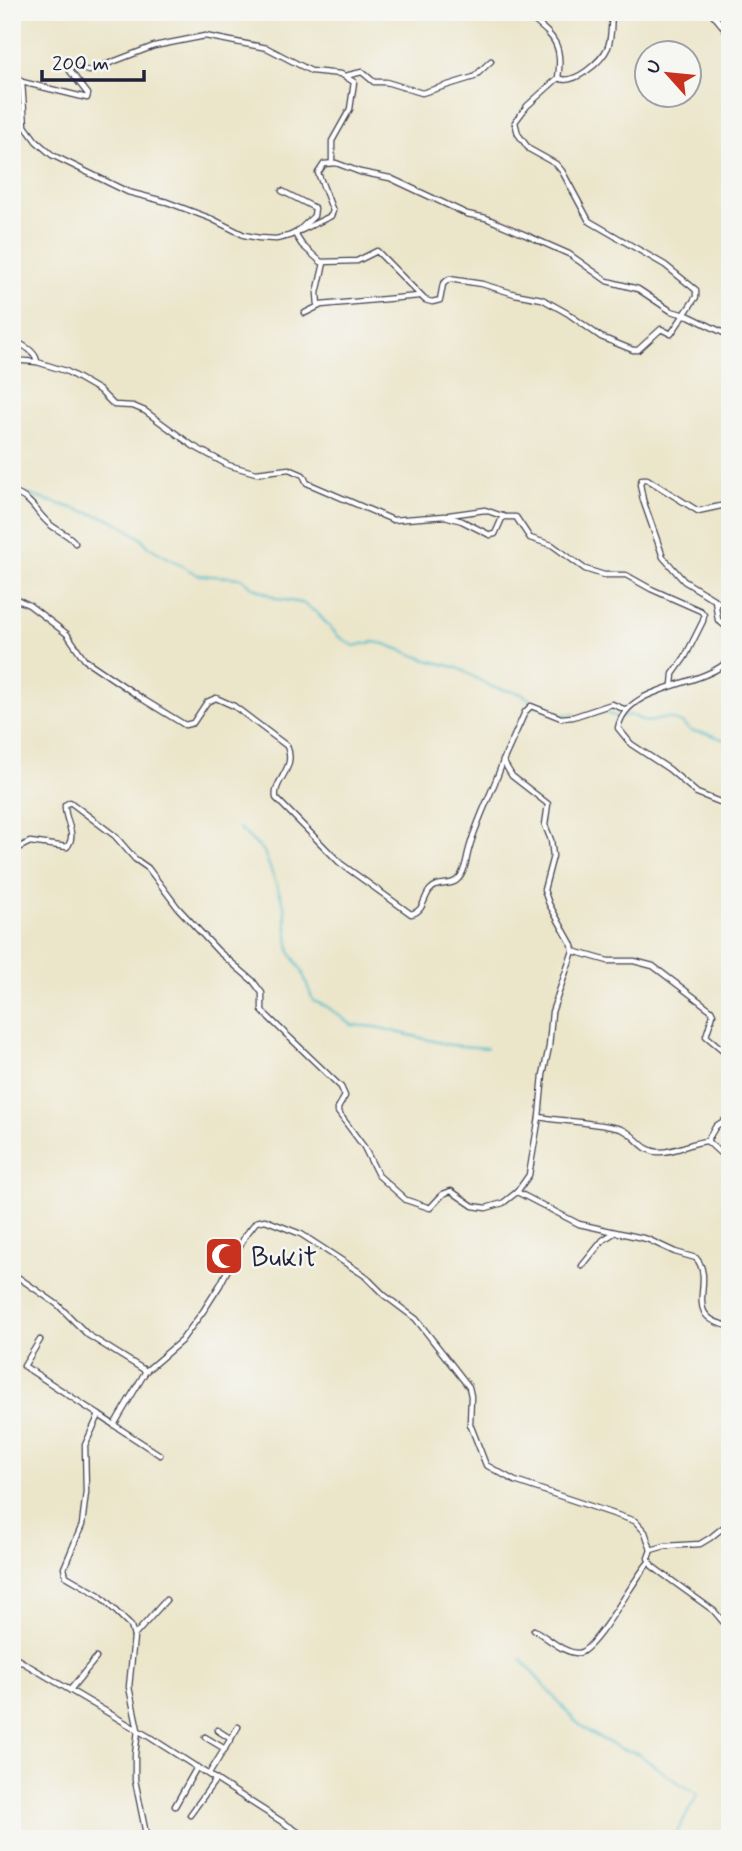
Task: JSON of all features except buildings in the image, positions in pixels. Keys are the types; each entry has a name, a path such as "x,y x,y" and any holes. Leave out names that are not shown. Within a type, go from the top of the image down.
{"street":[{"path":"295,234 302,245 324,263 357,261 377,251 429,302 441,299 445,282 454,279 542,299 601,337 635,351 661,329 671,334 698,292 665,265 589,221 559,167 532,152 518,134 515,122 558,78 561,59 556,43 548,31 524,12"},
{"path":"558,78 572,79 600,58 608,45 612,12"},
{"path":"711,12 730,35"},
{"path":"12,72 22,82 87,98 88,94 70,71 71,66 89,71 154,46 205,36 262,47 311,71 345,76 352,80 355,87 350,109 332,141 332,162"},
{"path":"345,76 362,72 374,82 386,82 422,93 474,77 491,61"},
{"path":"22,82 27,131 52,155 128,192 199,214 244,235 276,239 295,234 330,217 333,214 318,173 321,167 332,162 360,172 393,179 467,214 486,218 528,236 569,254 604,280 638,289 671,311 684,314 730,336"},
{"path":"282,191 316,210 314,216 295,234"},
{"path":"318,306 318,288 324,263"},
{"path":"304,313 318,306 420,296"},
{"path":"12,339 34,353 37,362"},
{"path":"12,360 37,362 66,371 99,390 117,407 134,407 145,411 193,446 233,467 257,473 289,469 303,475 307,483 396,520 485,510 518,518 530,538 548,542 585,569 604,575 626,575 702,613 703,621 673,674 672,685"},
{"path":"730,504 698,511 651,481 645,478 641,481 644,503 663,557 684,581 730,608"},
{"path":"12,492 31,500 49,524 75,543"},
{"path":"445,516 491,535 495,534 503,516"},
{"path":"12,597 29,605 67,634 85,660 186,725 193,723 207,702 216,698 234,706 287,747 290,762 275,792 276,798 340,863 411,914 416,913 430,890 437,884 450,884 462,875 474,830 525,712 531,706 561,718 612,704 626,710"},
{"path":"715,600 718,620 730,630"},
{"path":"730,659 712,673 672,685 638,701 626,710 618,728 626,740 669,769 696,793 730,806"},
{"path":"12,851 30,842 67,848 73,834 65,816 65,805 70,802 78,806 148,868 178,908 218,951 258,987 264,1000 261,1009 264,1014 341,1087 345,1096 338,1112 364,1147 372,1167 390,1186 413,1204 430,1208 449,1191 482,1209 503,1203 517,1192 531,1169 552,1012 573,951 544,890 553,856 551,839 545,825 548,804 512,776 503,761"},
{"path":"573,951 593,958 634,961 653,966 712,1010 706,1036 730,1056"},
{"path":"539,1117 594,1122 621,1129 655,1152 707,1141 716,1126 730,1117"},
{"path":"707,1141 730,1162"},
{"path":"517,1192 579,1224 648,1238 675,1252 696,1258 701,1265 702,1305 705,1315 712,1321 730,1326"},
{"path":"114,1425 146,1371 181,1341 213,1297 245,1236 256,1222 265,1220 289,1228 315,1242 364,1275 384,1295 416,1319 470,1390 470,1424 486,1465 514,1481 633,1520 642,1527 651,1550"},
{"path":"582,1266 603,1240 614,1233"},
{"path":"12,1273 58,1305 88,1335 146,1371"},
{"path":"40,1340 24,1366 160,1455"},
{"path":"99,1415 85,1445 87,1478 82,1525 64,1568 66,1576 99,1595 127,1620 134,1637 129,1687 138,1730 135,1780 147,1839"},
{"path":"730,1522 704,1542 664,1546 651,1550 648,1555 649,1562 714,1611 730,1630"},
{"path":"534,1630 566,1649 579,1653 584,1651 600,1633 636,1577 649,1562"},
{"path":"134,1637 166,1600"},
{"path":"12,1656 138,1730 309,1839"},
{"path":"70,1690 96,1658"},
{"path":"209,1774 238,1727"},
{"path":"216,1730 231,1739"},
{"path":"205,1737 225,1749"},
{"path":"175,1806 197,1767"},
{"path":"190,1815 216,1779"}],"waterway":[{"path":"12,490 113,520 141,538 149,547 198,575 242,578 251,586 278,599 302,603 317,613 338,636 354,646 373,642 385,644 458,668 492,687 523,694 538,707"},
{"path":"594,712 617,717 630,715 647,722 668,718 682,723 691,731 730,742"},
{"path":"559,715 574,714"},
{"path":"239,828 264,852 284,905 290,952 302,971 313,1001 326,1006 352,1025 376,1027 450,1045 487,1048"},
{"path":"521,1659 574,1720 589,1732 621,1749 637,1753 698,1794 673,1839"}],"place":[{"name":"Bukit","path":"224,1256"}]}
